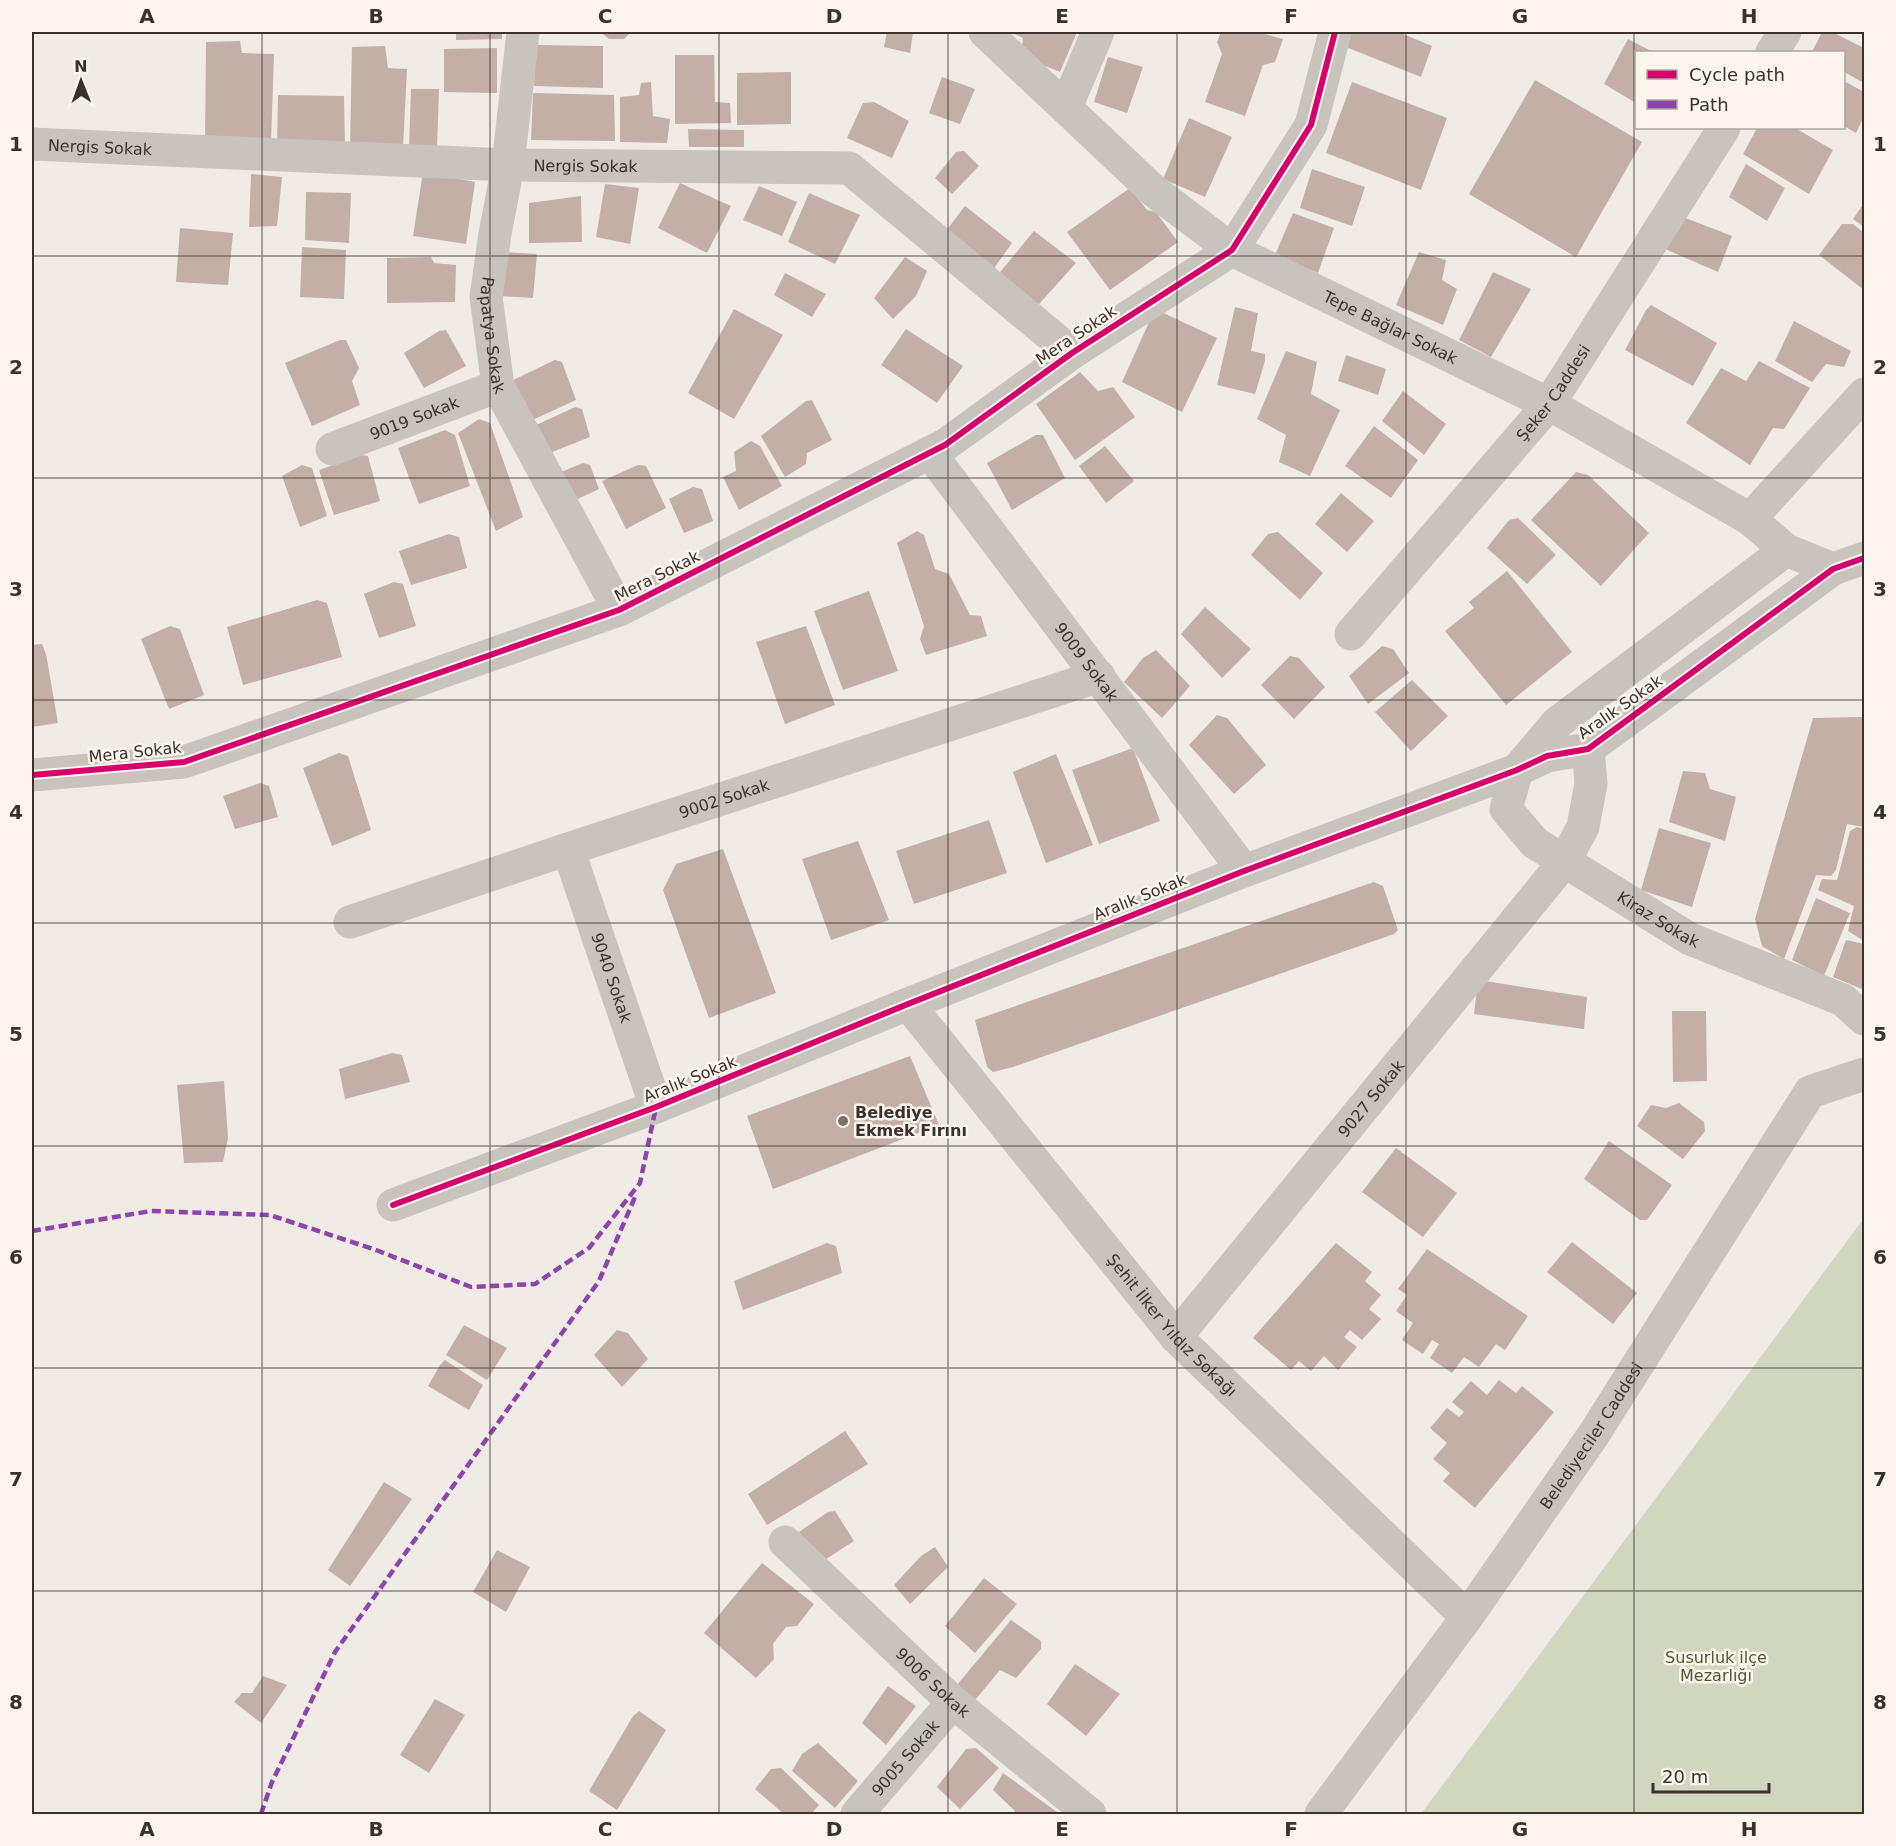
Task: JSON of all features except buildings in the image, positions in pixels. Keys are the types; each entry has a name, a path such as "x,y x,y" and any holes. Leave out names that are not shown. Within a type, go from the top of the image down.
{"street":[{"name":"Papatya Sokak","path":"523,32 508,165 486,297 498,386 619,610"},
{"name":"Tepe Bağlar Sokak","path":"985,32 1154,191 1232,250 1549,404 1750,519 1786,550 1833,569"},
{"path":"1066,107 1098,32"},
{"path":"1232,250 1311,125 1335,32"},
{"path":"1773,51 1785,32"},
{"name":"Şeker Caddesi","path":"1351,634 1549,404 1723,129"},
{"name":"Nergis Sokak","path":"32,144 508,165 849,168 1072,353"},
{"name":"Mera Sokak","path":"32,775 184,762 619,610 945,445 1072,353 1232,250"},
{"name":"9019 Sokak","path":"332,449 498,386"},
{"path":"1750,519 1864,394"},
{"name":"9009 Sokak","path":"930,453 1244,871"},
{"path":"1517,770 1557,723 1786,550"},
{"name":"Aralık Sokak","path":"393,1205 656,1107 1244,871 1517,770 1547,756 1588,749 1833,569 1864,558"},
{"name":"9002 Sokak","path":"350,922 1099,676"},
{"name":"9027 Sokak","path":"1176,1337 1564,862 1583,827 1591,783 1588,749"},
{"name":"Kiraz Sokak","path":"1517,770 1506,809 1535,843 1690,939 1843,1000 1864,1019"},
{"name":"9040 Sokak","path":"568,849 656,1107"},
{"name":"Şehit İlker Yıldız Sokağı","path":"908,1004 1176,1337 1467,1617"},
{"name":"Belediyeciler Caddesi","path":"1321,1815 1467,1617 1594,1434 1810,1092 1864,1074"},
{"name":"9006 Sokak","path":"785,1542 953,1702 1090,1815"},
{"name":"9005 Sokak","path":"857,1815 953,1702"}],"green space":[{"name":"Susurluk ilçe Mezarlığı","path":"1864,1218 1864,1814 1421,1814"}],"marked path":[{"path":"32,1231 151,1211 270,1215 376,1250 471,1287 535,1284 589,1248 640,1183 656,1107"},
{"path":"261,1814 272,1782 335,1652 599,1281 635,1197"}],"cycle path":[{"path":"32,775 184,762 619,610 945,445 1072,353 1232,250 1311,125 1335,32"},
{"path":"393,1205 656,1107 1244,871 1517,770 1547,756 1588,749 1833,569 1864,558"}],"place":[{"name":"Belediye Ekmek Fırını","path":"843,1121"}]}
